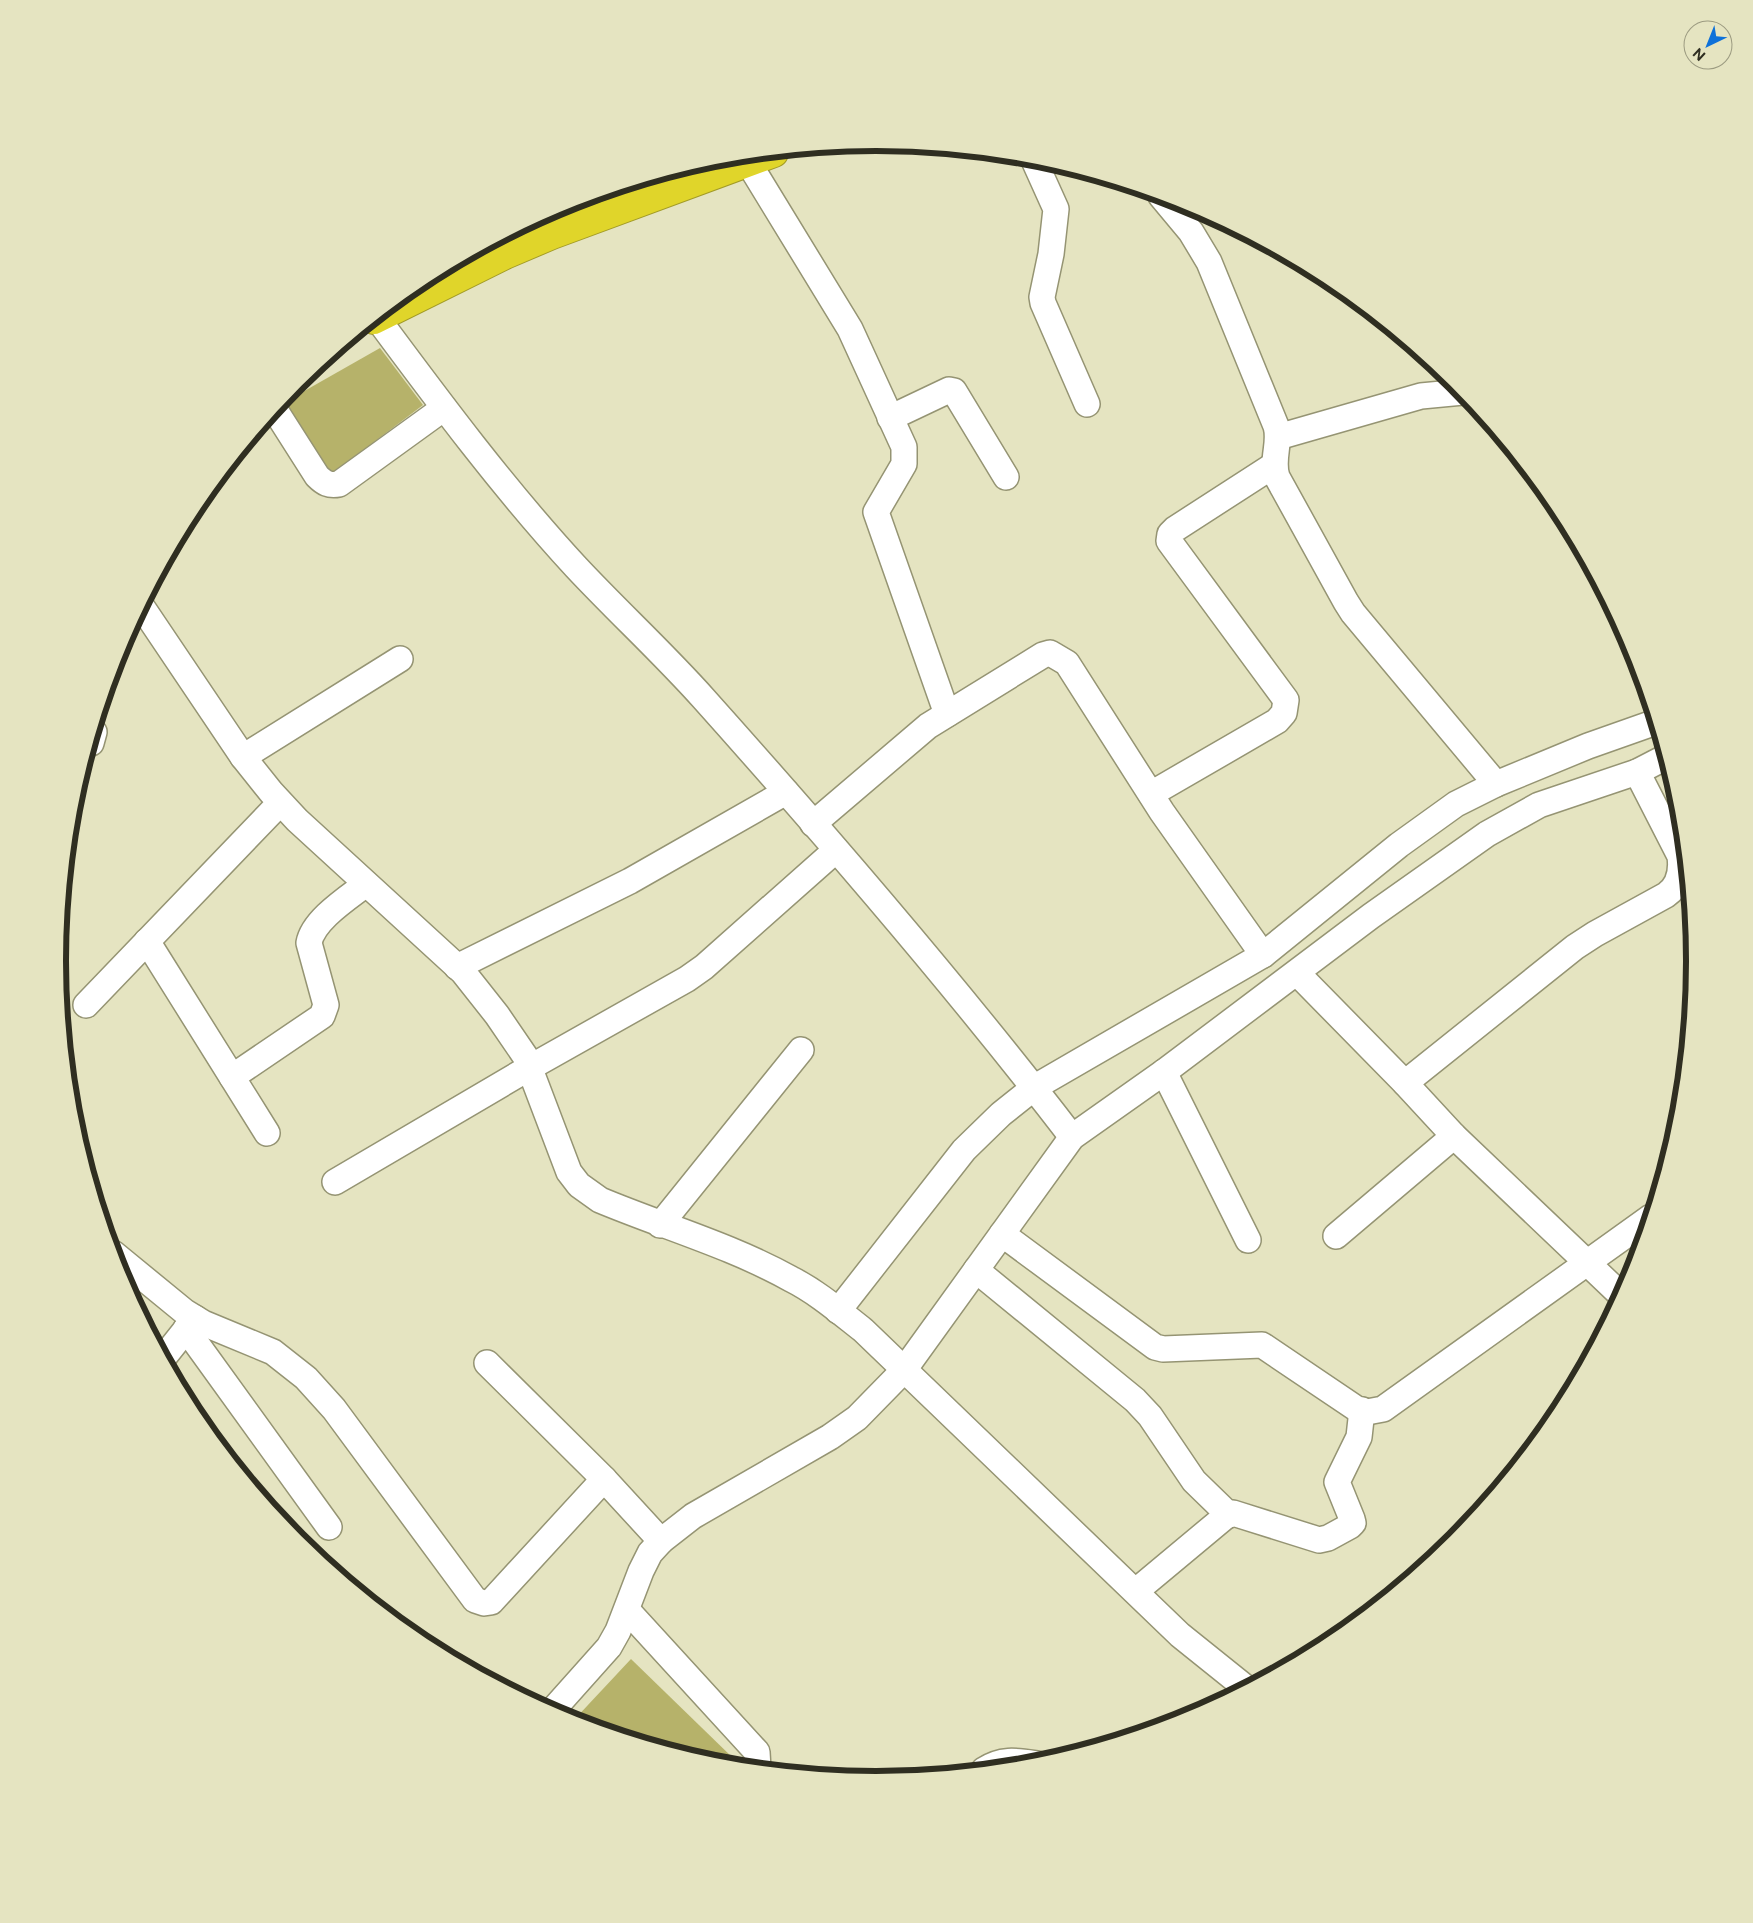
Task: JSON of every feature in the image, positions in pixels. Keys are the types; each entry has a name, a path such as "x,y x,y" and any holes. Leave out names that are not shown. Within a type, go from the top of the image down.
{"highway":[{"path":"400,307 505,255 552,235 748,162"}],"street":[{"path":"748,162 850,329 904,447 905,459 876,512 947,714"},
{"path":"1037,168 1056,209 1051,254 1042,297 1043,303 1087,404"},
{"path":"1170,206 1191,232 1209,262 1276,426 1278,437 1274,465 1277,477 1353,613 1496,784"},
{"path":"378,323 444,408 576,567 667,657 895,916 1046,1102 1072,1137"},
{"path":"890,418 949,390 954,390 1006,477"},
{"path":"1278,437 1413,398 1453,393"},
{"path":"278,415 317,476 323,482 332,485 339,484 444,408"},
{"path":"1151,794 1278,721 1286,706 1286,700 1169,541 1170,534 1175,529 1274,465"},
{"path":"145,613 242,757 280,803 457,967 497,1015 525,1056 569,1172 579,1186 600,1200 660,1225 752,1259 793,1279 838,1311 863,1330 1180,1635 1242,1684"},
{"path":"813,824 928,726 1043,655 1050,653 1067,663 1151,794 1263,955"},
{"path":"242,757 400,659"},
{"path":"838,1311 964,1150 1001,1114 1046,1102 1263,955 1399,845 1456,804 1496,784 1588,746 1651,724"},
{"path":"557,1706 609,1647 626,1610 640,1571 650,1553 661,1541 693,1516 830,1437 857,1418 904,1370 1072,1137 1164,1072 1371,916 1487,834 1546,802 1637,772 1661,760"},
{"path":"1405,1083 1575,947 1594,934 1666,895 1676,886 1681,871 1680,856 1637,772"},
{"path":"457,967 630,881 786,792"},
{"path":"86,1005 280,803"},
{"path":"335,1182 529,1068 687,979 704,967 836,850"},
{"path":"232,1077 322,1016 326,1005 309,943 310,936 318,924 366,884"},
{"path":"148,941 267,1133"},
{"path":"1297,973 1454,1136 1616,1291"},
{"path":"660,1225 801,1050"},
{"path":"1164,1072 1248,1240"},
{"path":"1336,1236 1454,1136"},
{"path":"1002,1234 1155,1347 1163,1349 1262,1344 1367,1412 1383,1409 1644,1222"},
{"path":"125,1264 191,1324 329,1527"},
{"path":"976,1270 1135,1400 1150,1416 1194,1481 1229,1515"},
{"path":"167,1353 191,1324"},
{"path":"191,1324 273,1352 306,1378 334,1410 475,1600 484,1603 491,1602 610,1486"},
{"path":"487,1363 610,1486 661,1541"},
{"path":"1136,1591 1229,1515 1238,1514 1319,1540 1328,1538 1350,1526 1353,1523 1352,1519 1337,1482 1359,1437 1362,1410"},
{"path":"626,1610 757,1752 758,1763"},
{"path":"994,1763 1009,1760"}],"shaded area":[{"path":"380,348 423,405 329,476 287,406 299,394"},
{"path":"631,1659 734,1759 667,1744 616,1729 579,1715"}]}
